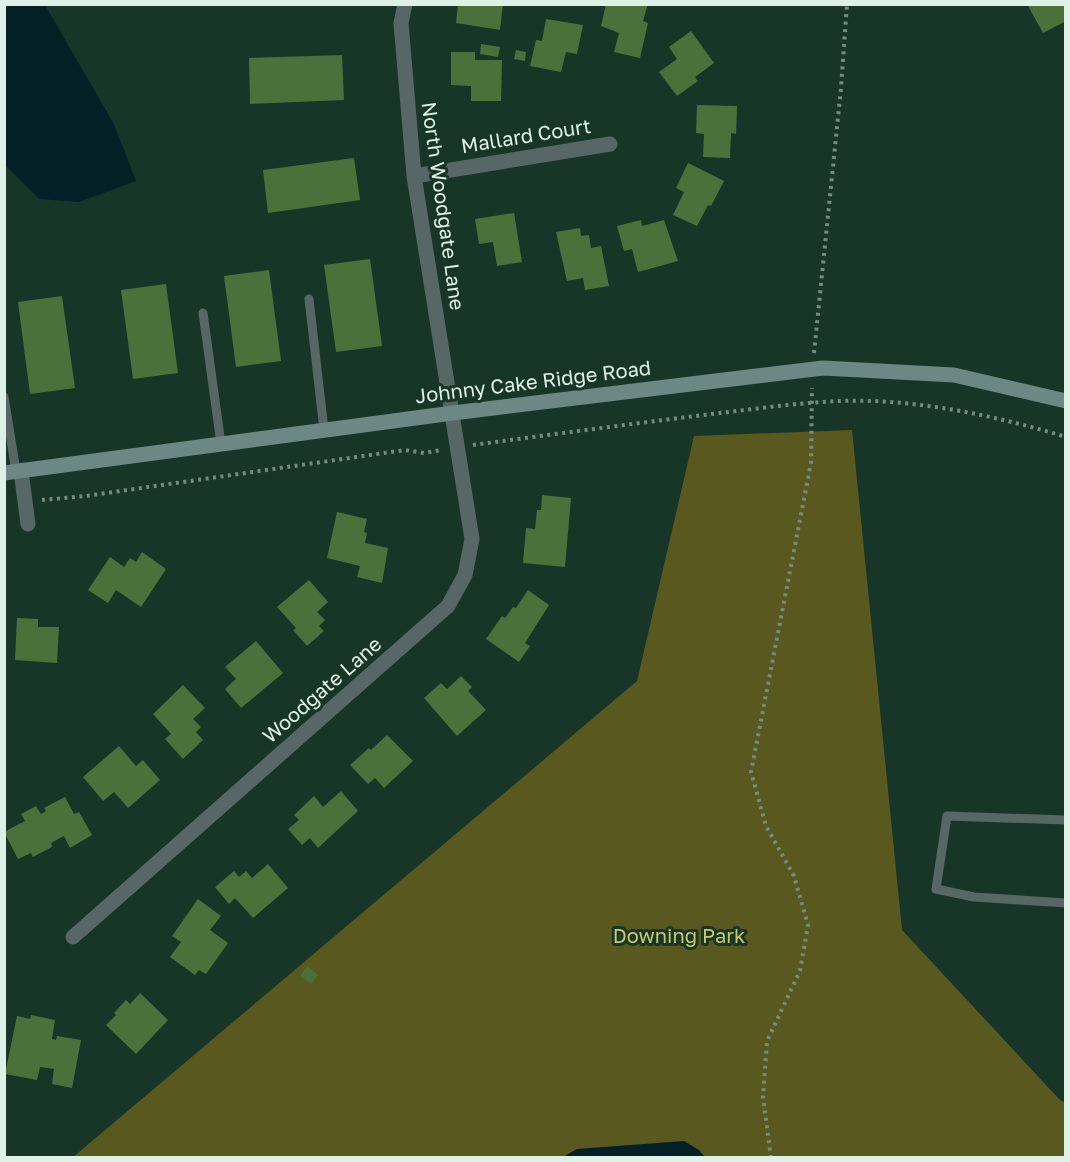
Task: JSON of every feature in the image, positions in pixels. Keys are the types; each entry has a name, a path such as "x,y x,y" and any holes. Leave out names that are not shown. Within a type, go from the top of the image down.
{"street":[{"name":"North Woodgate Lane","path":"405,4 401,23 414,176 453,413"},
{"name":"Mallard Court","path":"414,176 610,144"},
{"name":"Johnny Cake Ridge Road","path":"14,472 453,413 823,368 954,375 1065,400"},
{"name":"Woodgate Lane","path":"73,937 448,606 465,575 472,539 453,413"},
{"path":"14,472 25,501 28,524"}],"lane":[{"path":"309,298 324,430"},
{"path":"203,313 221,444"},
{"path":"4,397 14,472"},
{"path":"1065,820 947,816 936,889 974,897 1065,903"}],"path":[{"path":"771,1158 763,1097 767,1041 800,971 808,925 794,876 766,826 751,772 811,463 812,369 848,4"},
{"path":"25,501 98,494 405,450 424,453 642,422 812,403 874,401 931,406 987,417 1065,437"}],"green space":[{"name":"Downing Park","path":"852,430 902,930 1065,1103 1065,1157 72,1158 637,681 694,436"}],"water":[{"path":"4,5 45,5 114,124 136,181 79,202 39,199 5,165"},
{"path":"684,1141 699,1150 705,1157 563,1157 577,1149"}],"building":[{"path":"458,4 503,4 500,30 456,23"},
{"path":"606,4 648,4 643,21 648,23 640,58 614,52 619,33 601,26"},
{"path":"1027,4 1066,4 1066,21 1043,33"},
{"path":"546,19 583,25 577,54 566,52 561,72 530,66 536,40 542,41"},
{"path":"691,31 714,63 695,77 698,81 677,96 659,72 677,59 669,47"},
{"path":"481,44 500,47 498,57 480,54"},
{"path":"516,50 526,52 525,61 514,59"},
{"path":"451,52 475,52 475,60 502,60 501,101 471,101 471,86 451,85"},
{"path":"342,55 344,100 250,104 249,58"},
{"path":"697,105 737,106 736,134 731,133 730,158 703,157 704,134 696,133"},
{"path":"354,158 360,200 268,213 263,170"},
{"path":"688,163 724,181 697,226 673,215 684,192 676,188"},
{"path":"514,213 522,262 497,266 493,242 479,244 475,219"},
{"path":"641,220 642,226 664,220 678,261 638,272 632,249 624,251 617,226"},
{"path":"580,228 581,236 589,235 591,248 601,246 609,286 585,290 583,278 567,281 556,232"},
{"path":"370,259 382,346 336,352 324,265"},
{"path":"269,270 281,361 236,367 224,276"},
{"path":"166,284 178,373 133,379 121,290"},
{"path":"62,296 75,388 30,394 18,302"},
{"path":"542,495 571,498 565,567 523,563 526,528 535,529 537,510 541,510"},
{"path":"337,512 367,519 364,532 367,533 365,543 388,548 382,583 357,577 360,566 327,558"},
{"path":"142,552 166,569 141,607 116,590 108,603 88,590 110,557 124,567 130,558 136,562"},
{"path":"309,580 328,602 317,612 325,620 319,626 324,631 307,646 293,630 296,628 277,607"},
{"path":"528,590 549,605 525,643 530,646 519,662 486,639 502,616 505,618 513,607 516,608"},
{"path":"17,618 38,619 38,627 59,627 57,663 15,660"},
{"path":"256,641 283,673 241,708 225,689 236,679 225,667"},
{"path":"461,676 472,687 468,691 486,710 457,736 424,698 441,683 447,689"},
{"path":"183,685 205,708 193,719 201,727 196,732 203,740 183,759 165,739 171,734 153,714"},
{"path":"387,735 413,761 384,788 375,778 368,784 350,765"},
{"path":"119,746 136,766 143,760 160,780 128,808 114,792 103,801 83,777"},
{"path":"341,791 358,811 318,848 310,838 302,845 288,829 299,820 294,815 314,796 323,807"},
{"path":"65,797 74,814 79,812 92,835 70,848 64,836 51,843 52,847 33,857 31,853 18,859 4,832 25,821 21,814 36,806 41,814 46,811 44,808"},
{"path":"268,864 288,888 253,918 235,898 229,904 215,887 234,871 239,877 246,871 252,878"},
{"path":"198,899 221,916 210,930 228,943 206,974 199,970 195,975 170,957 181,942 172,936"},
{"path":"307,966 318,975 311,984 300,976"},
{"path":"140,993 168,1020 136,1054 106,1025 126,1000 130,1004"},
{"path":"31,1015 55,1020 52,1039 56,1040 57,1036 81,1040 72,1088 52,1084 54,1069 40,1067 37,1080 5,1074 17,1016 30,1019"}]}
